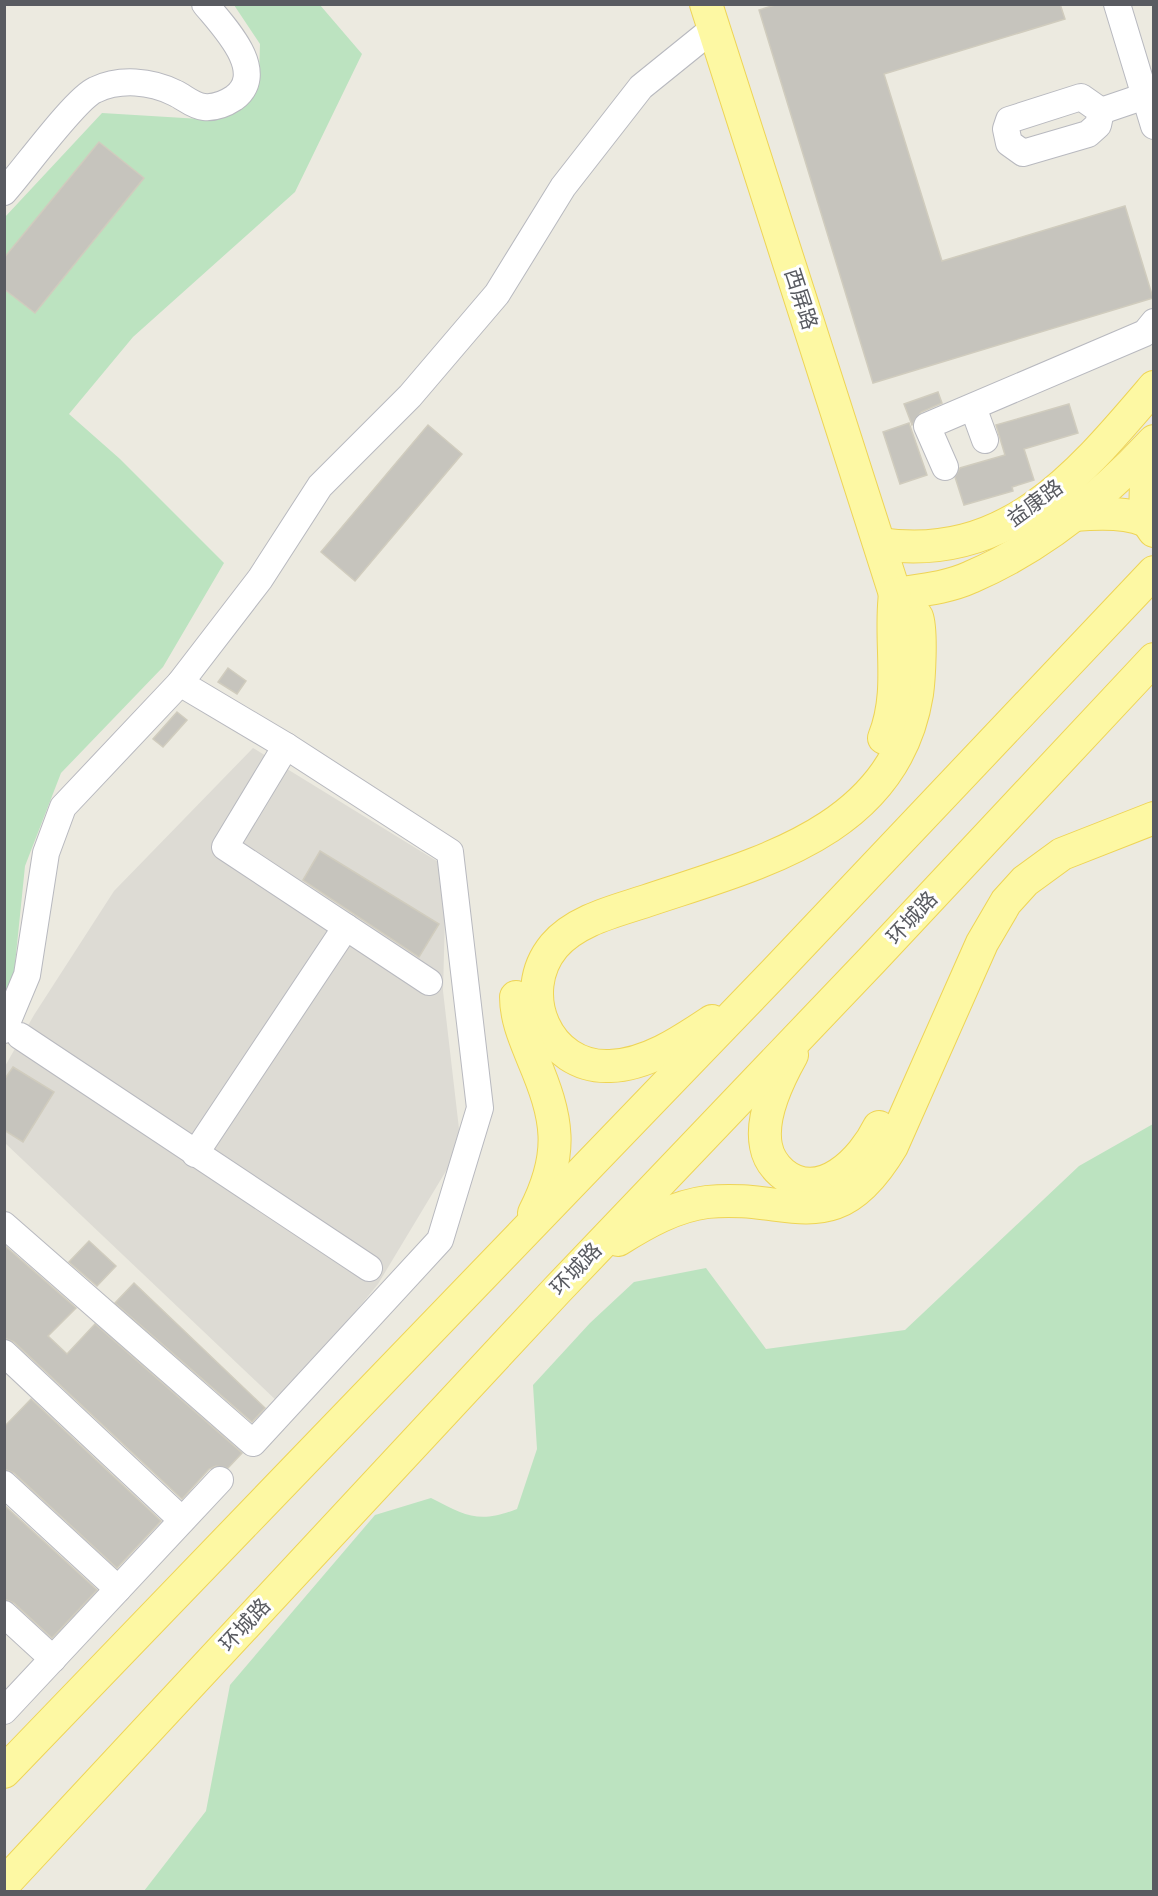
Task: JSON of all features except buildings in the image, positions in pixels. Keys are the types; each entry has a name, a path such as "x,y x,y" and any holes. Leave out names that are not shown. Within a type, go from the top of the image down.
{"main road":[{"name":"西屏路","path":"710,16 895,594"},
{"name":"益康路","path":"880,544 916,548 945,546 976,538 1006,525 1067,480 1154,387"},
{"name":"益康路","path":"895,594 941,587 971,578 1024,549 1074,515 1104,491 1154,443"},
{"path":"1074,515 1113,515 1150,525 1146,482 1154,443"},
{"path":"4,1772 767,981 1154,572"},
{"path":"767,981 703,1027 659,1052 629,1064 608,1067 585,1063 561,1049 545,1030 536,1004 537,986 546,959 557,943 574,930 608,914 780,854 828,828 873,791 900,751 910,727 917,691 917,618 895,594"},
{"path":"518,1240 548,1182 556,1140 551,1103 516,1011 517,982 532,943 544,928 570,909 612,891 780,832 818,811 855,780 882,742 892,712 895,673 892,621 895,594"},
{"name":"环城路","path":"4,1884 565,1281 873,959 1154,659"},
{"path":"807,1028 774,1095 765,1136 768,1155 777,1167 796,1181 812,1184 826,1181 844,1171 868,1148 964,934 999,880 1027,853 1051,837 1154,796"},
{"path":"565,1281 645,1224 685,1207 724,1201 810,1208 836,1202 858,1189 875,1172 892,1146 982,943 1006,902 1025,881 1062,854 1154,818"}],"street":[{"path":"4,192 78,102 96,89 124,82 152,85 172,92 196,105 207,107 224,103 238,94 246,78 244,60 205,4"},
{"path":"1117,4 1149,95 1154,126"},
{"path":"369,1268 12,1033 27,975 46,853 63,807 180,683 260,579 320,486 410,396 497,294 563,187 641,87 710,16"},
{"path":"1101,111 1149,95"},
{"path":"945,467 927,426 1145,333 1154,322"},
{"path":"973,406 985,440"},
{"path":"4,1226 253,1443 440,1240 480,1108 450,852 286,746 180,683"},
{"path":"286,746 225,847 429,982"},
{"path":"195,1154 346,927"},
{"path":"4,1353 182,1520"},
{"path":"4,1711 220,1480"},
{"path":"4,1484 118,1589"},
{"path":"4,1614 53,1659"}],"shaded area":[{"path":"253,748 440,863 445,915 443,991 461,1146 378,1284 280,1404 5,1143 4,1068 34,1015 114,891"}],"green space":[{"path":"234,5 320,5 362,54 295,192 133,337 69,414 120,459 224,563 163,667 61,773 25,866 13,984 5,995 5,217 102,113 217,120 239,108 259,76 260,44"},
{"path":"1153,1124 1153,1891 144,1891 206,1811 230,1685 375,1515 431,1498 473,1516 492,1516 517,1509 537,1449 533,1385 590,1323 634,1282 706,1268 766,1349 905,1330 1079,1166"}]}
